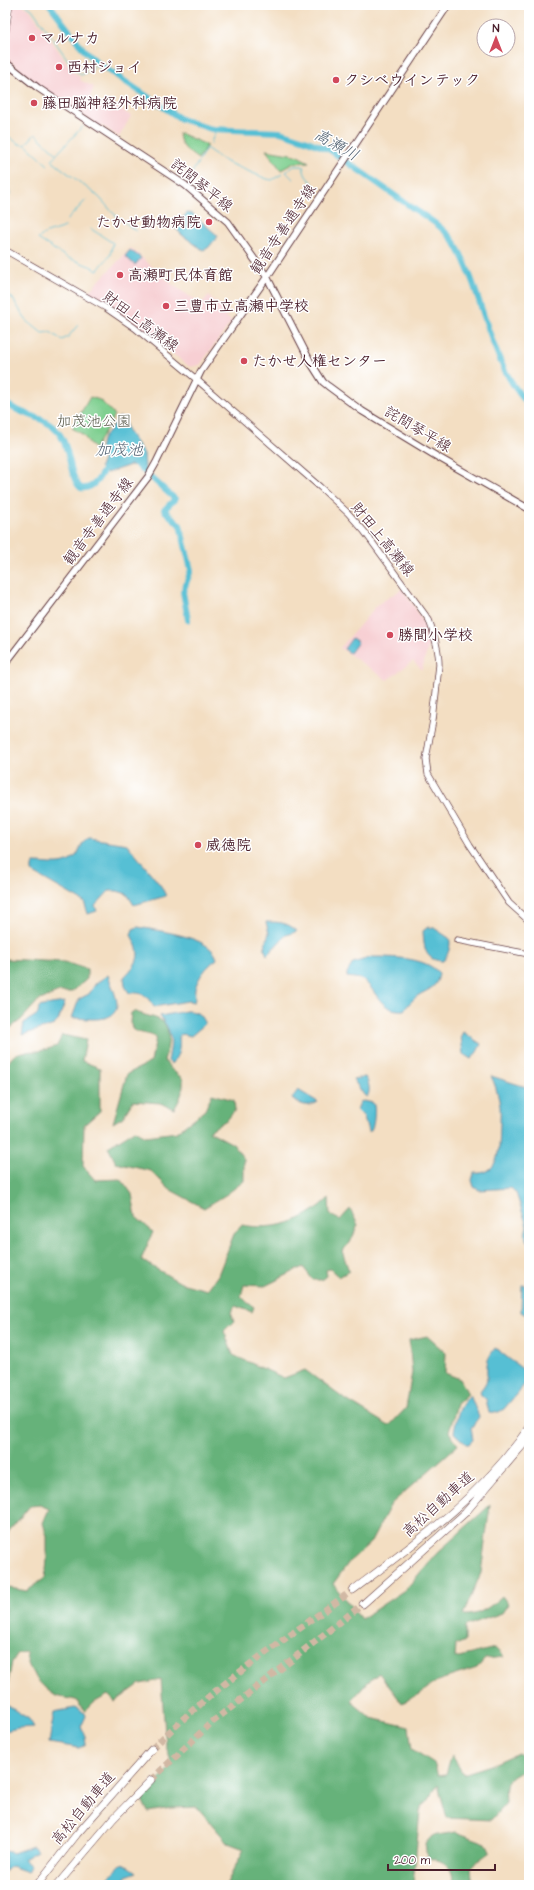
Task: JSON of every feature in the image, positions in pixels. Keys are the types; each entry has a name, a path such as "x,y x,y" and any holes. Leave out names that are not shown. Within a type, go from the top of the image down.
{"highway":[{"path":"5,32 9,5"},
{"name":"高松自動車道","path":"353,1590 440,1523 496,1468 529,1427"},
{"name":"高松自動車道","path":"362,1604 465,1513 529,1438"},
{"name":"高松自動車道","path":"37,1885 77,1834 152,1750"},
{"name":"高松自動車道","path":"57,1885 113,1819 150,1780"}],"main road":[{"name":"観音寺善通寺線","path":"5,664 148,475 196,378 267,277 448,5"},
{"name":"詫間琴平線","path":"5,62 38,88 196,193 228,222 267,277 311,363 323,382 353,405 430,452 529,509"},
{"name":"財田上高瀬線","path":"5,250 106,308 135,328 196,378 348,513 364,531 429,620 439,657 433,720 426,759 428,774 470,845 509,903 529,921"},
{"path":"457,940 529,954"}],"shaded area":[{"path":"13,5 23,5 30,10 74,73 81,78 80,80 94,87 90,97 111,111 115,105 131,116 119,137 101,125 99,126 40,86 10,61 7,53"},
{"name":"三豊市立高瀬中学校","path":"131,248 173,285 201,304 208,296 229,312 225,317 232,321 200,365 190,367 115,309 88,292"},
{"name":"勝間小学校","path":"402,589 416,609 427,630 430,640 422,670 413,661 387,680 340,648 378,604"}],"green space":[{"path":"179,133 207,145 198,159 182,145"},
{"path":"266,150 296,155 309,162 294,163 281,170"},
{"name":"加茂池公園","path":"90,397 100,400 115,415 94,449 82,434 72,428"},
{"path":"5,959 64,962 87,969 87,979 72,992 59,992 38,1001 22,1019 8,1030 5,1028"},
{"path":"134,1011 158,1019 166,1026 168,1032 168,1044 164,1060 171,1069 183,1079 182,1091 180,1099 174,1109 160,1103 133,1101 123,1117 113,1123 127,1074 151,1062 156,1037 133,1030 130,1022 131,1013"},
{"path":"62,1035 86,1040 82,1061 100,1068 100,1111 84,1125 83,1166 95,1180 121,1179 132,1194 136,1217 153,1232 141,1260 181,1283 207,1290 218,1275 234,1234 242,1225 266,1227 288,1223 310,1213 329,1198 330,1215 340,1220 350,1209 358,1225 350,1243 342,1251 349,1271 339,1277 330,1269 326,1270 327,1276 322,1280 313,1280 303,1267 265,1286 244,1285 241,1296 254,1307 252,1312 235,1306 231,1313 234,1321 224,1331 233,1355 284,1378 305,1370 343,1398 389,1426 406,1408 412,1372 409,1340 427,1336 446,1353 445,1373 460,1379 468,1394 457,1404 449,1432 458,1445 391,1504 371,1542 349,1562 333,1584 361,1619 406,1589 437,1553 490,1505 481,1573 463,1615 474,1614 484,1610 502,1596 508,1604 502,1613 465,1626 465,1641 456,1645 455,1658 495,1648 504,1657 485,1659 477,1668 437,1681 421,1693 402,1703 379,1673 368,1682 351,1701 371,1718 409,1727 412,1749 434,1763 438,1775 446,1774 452,1755 463,1774 491,1765 518,1753 527,1759 523,1770 512,1777 507,1783 506,1803 491,1820 447,1818 438,1785 420,1811 413,1885 226,1885 244,1849 228,1843 197,1807 171,1808 148,1812 142,1800 172,1765 166,1746 161,1680 140,1684 115,1702 108,1695 95,1702 86,1711 79,1706 78,1701 56,1696 45,1688 35,1677 29,1665 26,1652 18,1653 12,1662 8,1683 5,1683 5,1589 9,1588 27,1591 45,1578 47,1536 43,1523 49,1509 40,1505 30,1506 9,1531 5,1540 5,1068 8,1062 19,1053 46,1050 57,1046"},
{"path":"212,1094 234,1100 235,1110 228,1119 209,1131 233,1144 244,1159 244,1181 227,1194 204,1208 169,1189 151,1171 116,1163 108,1147 135,1130 146,1136 177,1132 205,1110"},
{"path":"456,1832 486,1843 490,1852 479,1860 471,1869 473,1885 453,1885 452,1873 447,1865 438,1860 427,1858 425,1844 432,1836"}],"water":[{"path":"187,213 193,214 218,236 208,248 203,250 175,228 176,224"},
{"path":"130,250 141,258 135,265 125,256"},
{"name":"加茂池","path":"119,417 124,418 128,431 144,454 145,467 130,465 107,473 100,467 104,457 100,449 102,440"},
{"path":"352,638 358,642 350,653 344,649"},
{"path":"89,838 127,844 161,886 166,896 134,905 127,894 117,891 109,891 95,906 97,911 88,914 84,902 32,872 32,866 34,863 58,864 69,861 74,858 84,842"},
{"path":"266,922 286,924 297,931 286,935 267,955 264,948 269,933"},
{"path":"138,927 183,936 205,945 213,951 217,959 206,968 198,980 195,989 194,1002 188,1001 154,1007 144,995 129,993 125,986 124,977 138,958 137,948 131,935 133,929"},
{"path":"428,927 434,928 449,938 449,950 443,961 432,958 426,952 423,931"},
{"path":"372,957 389,957 417,961 433,968 439,973 438,979 433,987 417,996 404,1010 389,1008 363,980 347,977 347,973 353,963"},
{"path":"108,975 117,1003 116,1010 112,1015 100,1019 72,1018 79,999 89,994 96,983"},
{"path":"65,1002 58,1021 54,1025 22,1035 24,1023 38,1014 39,1007"},
{"path":"186,1011 198,1014 205,1024 191,1036 181,1034 179,1036 179,1051 171,1064 168,1061 171,1042 169,1032 160,1016"},
{"path":"463,1032 481,1044 471,1059 463,1054 461,1036"},
{"path":"491,1076 529,1088 529,1244 525,1235 527,1226 516,1193 511,1188 479,1190 474,1187 472,1180 474,1173 483,1173 490,1169 494,1164 499,1149 500,1106 497,1091"},
{"path":"365,1077 368,1081 369,1087 367,1097 353,1079"},
{"path":"298,1090 318,1102 311,1105 304,1105 298,1102 292,1098"},
{"path":"364,1101 373,1103 374,1105 374,1117 371,1131 368,1131 364,1117 357,1110 360,1102"},
{"path":"522,1285 529,1286 529,1317 521,1312"},
{"path":"495,1348 529,1374 529,1379 504,1409 489,1413 486,1399 481,1395 480,1391 487,1379 488,1361"},
{"path":"470,1395 479,1417 471,1428 473,1440 469,1444 466,1444 454,1433 459,1412 463,1403"},
{"path":"5,1704 29,1719 34,1727 5,1731"},
{"path":"75,1708 85,1713 86,1716 81,1727 85,1736 86,1745 80,1748 49,1743 54,1712"},
{"path":"33,1846 37,1851 23,1859 31,1866 28,1872 11,1866 5,1872 5,1851 13,1853"},
{"path":"122,1864 137,1872 126,1876 122,1885 106,1885 108,1878"}],"waterway":[{"path":"26,5 32,9 75,70 81,75 92,70 98,63"},
{"name":"高瀬川","path":"50,5 84,50 99,64 181,119 211,129 280,132 330,150 438,226 456,245 473,284 495,349 504,369 515,388 529,405"},
{"path":"5,134 19,144 25,145 35,134 57,154 83,126"},
{"path":"211,143 216,129"},
{"path":"26,145 49,166"},
{"path":"187,182 206,148 226,162 267,179 272,180 282,174"},
{"path":"57,154 52,161 99,197 114,214 136,231"},
{"path":"293,179 286,172 294,166 303,166 306,176 315,186 315,195"},
{"path":"5,187 11,192 5,204"},
{"path":"67,220 86,200"},
{"path":"65,227 44,234 38,239 66,257 92,267 97,271 110,255 113,243 91,229"},
{"path":"5,290 13,299 26,320 42,333 50,332 62,340 68,337 78,325"},
{"path":"5,403 18,411 46,422 58,432 65,446 74,478 81,488 86,488 94,484 107,463"},
{"path":"134,462 175,499 164,510 180,525 191,570 183,592 188,620"}],"tunnel":[{"path":"152,1749 199,1705 223,1685 353,1590"},
{"path":"151,1780 211,1723 363,1604"}],"place":[{"name":"マルナカ","path":"32,38"},
{"name":"西村ジョイ","path":"59,67"},
{"name":"クシベウインテック","path":"336,80"},
{"name":"藤田脳神経外科病院","path":"34,103"},
{"name":"たかせ動物病院","path":"209,222"},
{"name":"高瀬町民体育館","path":"120,275"},
{"name":"三豊市立高瀬中学校","path":"166,306"},
{"name":"たかせ人権センター","path":"244,361"},
{"name":"勝間小学校","path":"390,635"},
{"name":"威徳院","path":"198,845"}]}
